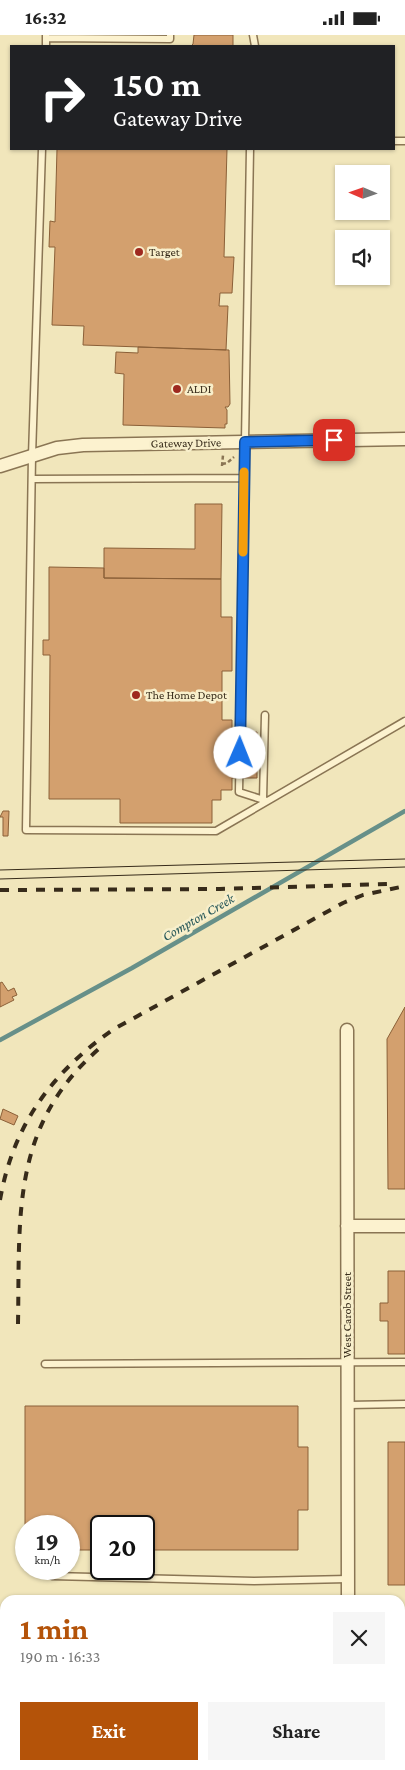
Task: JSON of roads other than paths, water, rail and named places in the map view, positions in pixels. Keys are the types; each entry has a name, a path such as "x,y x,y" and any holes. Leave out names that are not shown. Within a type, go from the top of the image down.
{"street":[{"name":"Gateway Drive","path":"0,466 57,448 83,445 405,439"},
{"name":"West Carob Street","path":"347,1030 348,1595"},
{"path":"347,1226 405,1226"}],"lane":[{"path":"46,36 170,39 170,35"},
{"path":"42,150 32,456 26,829 216,831 405,721"},
{"path":"250,150 239,792 265,801"},
{"path":"32,479 244,478"},
{"path":"265,715 265,801"},
{"path":"45,1364 405,1362"},
{"path":"348,1405 405,1405"},
{"path":"80,1577 254,1581 348,1579"}],"waterway":[{"name":"Compton Creek","path":"0,1040 132,968 405,811"}],"tram line":[{"path":"0,870 405,859"},
{"path":"0,879 405,867"}],"railway":[{"path":"0,890 220,889 388,884"},
{"path":"0,1200 6,1173 25,1124 54,1082 92,1046 114,1029 343,903 363,895 405,886"},
{"path":"18,1324 21,1209 26,1174 35,1140 50,1108 71,1077 101,1047"}],"place":[{"name":"Target","path":"139,252"},
{"name":"ALDI","path":"177,389"},
{"name":"The Home Depot","path":"136,695"}]}
